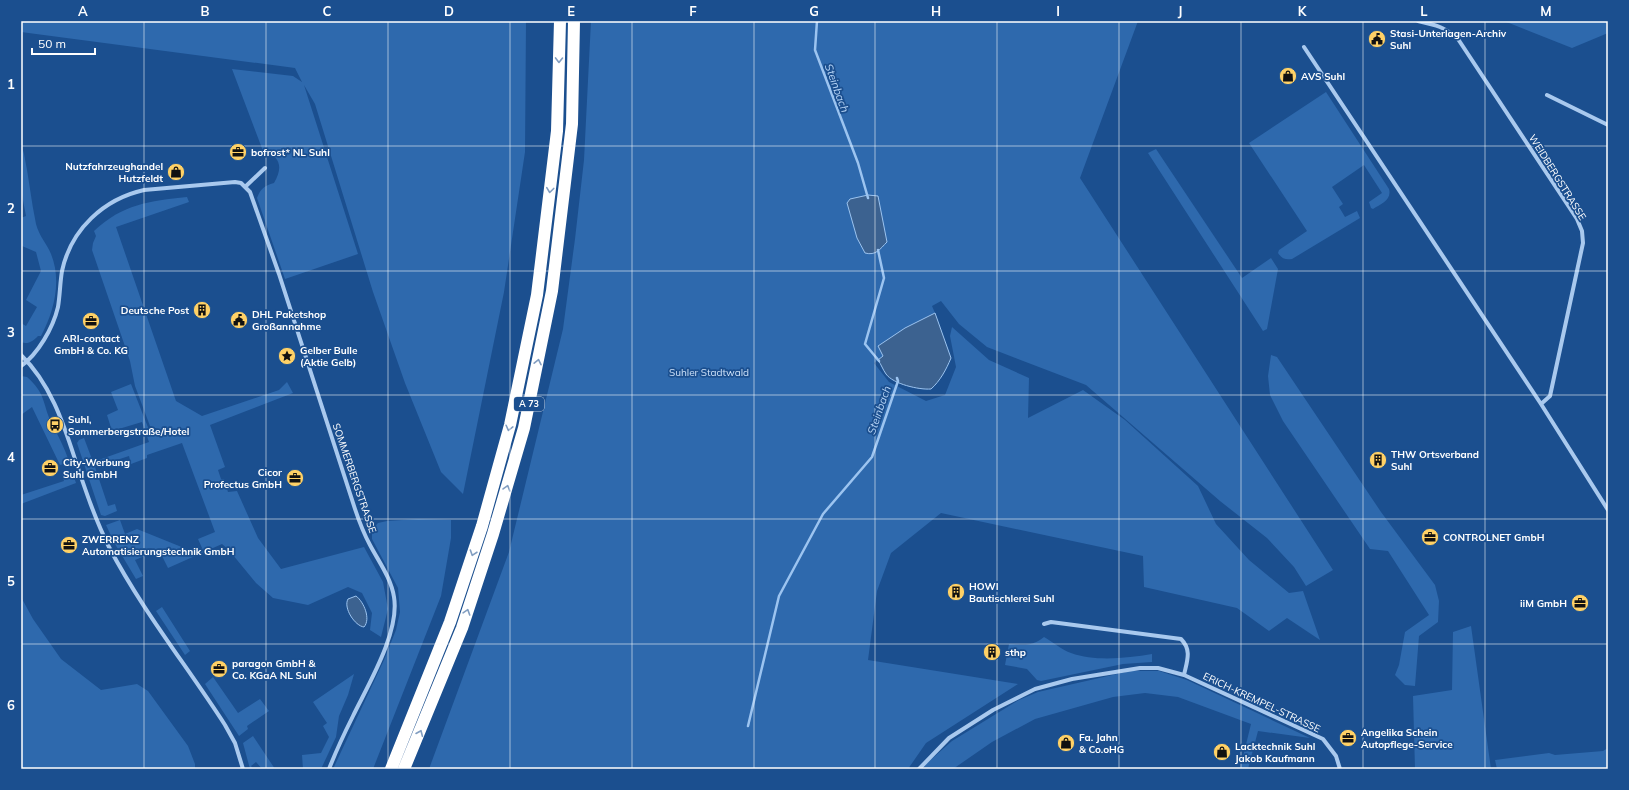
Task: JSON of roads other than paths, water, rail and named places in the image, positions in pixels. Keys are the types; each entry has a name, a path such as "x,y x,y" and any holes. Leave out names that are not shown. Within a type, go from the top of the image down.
{"highway":[{"name":"A 73","path":"391,769 450,622 482,526 510,426 537,295 557,131 560,21"},
{"name":"A 73","path":"404,769 462,628 493,534 524,428 552,291 572,124 574,21"}],"street":[{"name":"WEIDBERGSTRASSE","path":"1418,21 1436,25 1447,30 1458,39 1577,219 1582,231 1583,243 1550,396 1541,404"},
{"path":"1304,47 1541,404 1608,510"},
{"path":"1547,95 1608,125"},
{"path":"21,366 27,361 43,341 52,323 58,308 62,271 69,249 88,221 100,209 130,193 144,190 235,182 245,187 265,168"},
{"name":"SOMMERBERGSTRASSE","path":"245,187 252,199 279,274 355,509 369,544 387,575 394,598 395,614 391,633 376,670 329,769"},
{"path":"21,356 27,361 45,386 56,407 88,498 109,547 141,601 225,725 235,743 243,769"},
{"path":"1044,624 1051,622 1181,638 1189,651 1184,676"},
{"name":"ERICH-KREMPEL-STRASSE","path":"919,769 949,738 993,710 1035,689 1072,679 1140,668 1158,668 1184,676 1323,739 1336,756 1340,769"}],"waterway":[{"name":"Steinbach","path":"817,21 815,50 858,163 868,198"},
{"name":"Steinbach","path":"878,250 884,278 865,344 879,361"},
{"name":"Steinbach","path":"748,726 779,596 823,514 872,457 898,381 897,378"}],"place":[{"name":"Stasi-Unterlagen-Archiv Suhl","path":"1377,39"},
{"name":"AVS Suhl","path":"1288,76"},
{"name":"bofrost* NL Suhl","path":"238,152"},
{"name":"Nutzfahrzeughandel Hutzfeldt","path":"176,172"},
{"name":"Deutsche Post","path":"202,310"},
{"name":"DHL Paketshop Großannahme","path":"239,320"},
{"name":"ARI-contact GmbH & Co. KG","path":"91,321"},
{"name":"Gelber Bulle (Aktie Gelb)","path":"287,356"},
{"name":"Suhl, Sommerbergstraße/Hotel","path":"55,425"},
{"name":"THW Ortsverband Suhl","path":"1378,460"},
{"name":"City-Werbung Suhl GmbH","path":"50,468"},
{"name":"Cicor Profectus GmbH","path":"295,478"},
{"name":"CONTROLNET GmbH","path":"1430,537"},
{"name":"ZWERRENZ Automatisierungstechnik GmbH","path":"69,545"},
{"name":"HOWI Bautischlerei Suhl","path":"956,592"},
{"name":"iiM GmbH","path":"1580,603"},
{"name":"sthp","path":"992,652"},
{"name":"paragon GmbH & Co. KGaA NL Suhl","path":"219,669"},
{"name":"Angelika Schein Autopflege-Service","path":"1348,738"},
{"name":"Fa. Jahn & Co.oHG","path":"1066,743"},
{"name":"Lacktechnik Suhl Jakob Kaufmann","path":"1222,752"}],"park label":[{"name":"Suhler Stadtwald","path":"709,372"}]}
